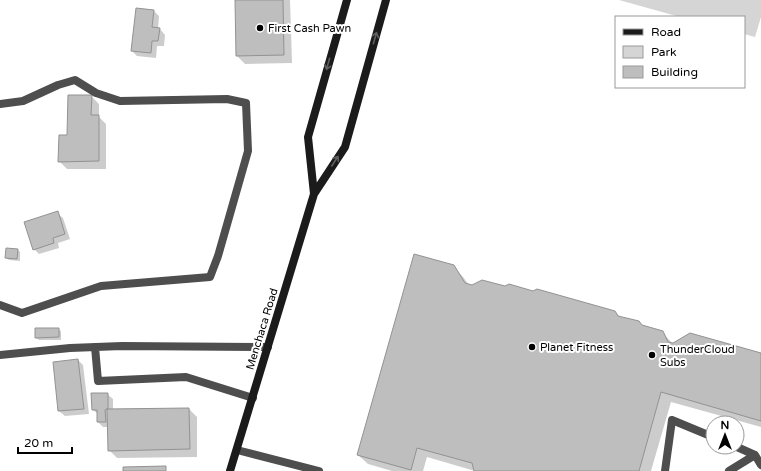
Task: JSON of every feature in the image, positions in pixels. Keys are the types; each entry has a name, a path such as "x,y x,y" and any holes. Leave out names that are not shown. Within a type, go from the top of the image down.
{"main road":[{"name":"Menchaca Road","path":"314,194 308,137 347,0"},
{"name":"Menchaca Road","path":"230,471 314,194 345,147 386,0"}],"lane":[{"path":"0,104 23,101 58,84 75,80 96,93 120,101 227,99 246,102 248,151 218,256 210,277 101,286 22,314 0,305"},
{"path":"0,355 95,347 268,347"},
{"path":"95,347 98,381 186,377 253,398"},
{"path":"665,471 672,420 705,434"},
{"path":"237,450 319,471"},
{"path":"745,450 755,454 761,465"},
{"path":"729,471 755,454"}],"green space":[{"path":"619,0 761,0 761,17 755,37 745,34 745,16 676,16"}],"building":[{"name":"First Cash Pawn","path":"235,0 283,0 284,55 236,56"},
{"path":"136,8 154,10 152,27 160,28 158,41 152,41 151,53 131,51"},
{"path":"68,95 92,95 91,115 99,115 99,161 58,162 59,135 67,135"},
{"path":"58,211 65,234 53,238 54,243 33,250 24,222"},
{"path":"6,248 18,249 17,259 5,258"},
{"path":"414,254 454,265 465,283 472,285 482,280 505,286 509,284 533,291 537,289 615,311 618,316 639,321 642,325 663,331 668,342 673,343 690,333 761,353 761,421 745,416 745,415 740,415 661,392 639,471 474,471 472,463 417,448 411,470 357,455"},
{"path":"35,328 59,328 59,337 35,338"},
{"path":"78,359 84,409 58,411 53,362"},
{"path":"91,393 108,393 108,409 105,410 106,422 97,422 97,410 92,410"},
{"path":"189,408 190,449 108,451 107,409"},
{"path":"166,466 166,471 123,471 123,467"}],"place":[{"name":"First Cash Pawn","path":"260,28"},
{"name":"Planet Fitness","path":"532,347"},
{"name":"ThunderCloud Subs","path":"652,355"}]}
